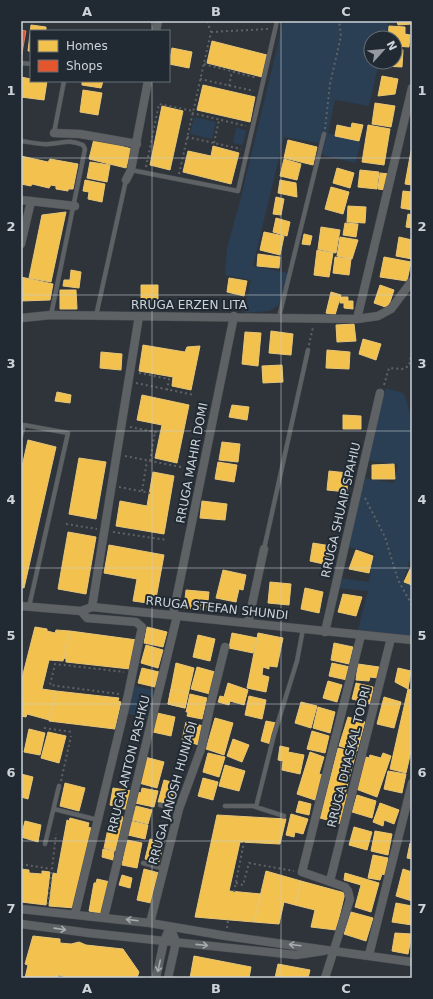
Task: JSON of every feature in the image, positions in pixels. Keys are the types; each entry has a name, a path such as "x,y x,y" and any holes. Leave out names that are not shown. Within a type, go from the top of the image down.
{"street":[{"path":"126,180 131,170 137,144 148,82"},
{"path":"357,319 412,88"},
{"path":"54,133 80,134 137,144"},
{"path":"21,200 75,206"},
{"path":"21,244 31,201"},
{"name":"RRUGA ERZEN LITA","path":"21,318 52,315 234,316 357,319 378,316 391,309 412,280"},
{"path":"92,607 139,316"},
{"name":"RRUGA MAHIR DOMI","path":"175,616 234,316"},
{"name":"RRUGA SHUAIP SPAHIU","path":"325,632 380,393"},
{"path":"248,623 264,549"},
{"name":"RRUGA STEFAN SHUNDI","path":"23,606 82,611 92,607 412,640"},
{"path":"75,914 128,695 142,627 136,622 87,618 82,611"},
{"name":"RRUGA ANTON PASHKU","path":"104,917 175,616"},
{"path":"325,978 350,898 345,887 302,872 361,635"},
{"name":"RRUGA DHASKAL TODRI","path":"330,881 390,638"},
{"name":"RRUGA JANOSH HUNIADI","path":"150,922 179,809 202,746 225,647"},
{"path":"369,955 412,783"},
{"path":"21,909 150,922 170,927 412,962"},
{"path":"22,926 296,955 334,950"},
{"path":"156,978 164,941 170,927"},
{"path":"168,978 176,942 170,927"}],"lane":[{"path":"131,170 238,191 277,21"},
{"path":"54,133 64,82"},
{"path":"279,317 324,134"},
{"path":"21,141 48,144 72,142 83,145 85,154 52,315"},
{"path":"96,316 126,180"},
{"path":"264,549 308,350"},
{"path":"21,436 24,425 68,433 23,606"},
{"path":"256,807 274,735 297,661 303,629"},
{"path":"45,844 59,786"},
{"path":"160,805 179,809"},
{"path":"225,806 245,805 284,816"},
{"path":"54,809 98,820"},
{"path":"143,863 164,869"}],"path":[{"path":"178,180 211,32 207,21"},
{"path":"324,134 330,84 340,36 339,21"},
{"path":"211,32 276,28"},
{"path":"204,64 264,80"},
{"path":"229,86 232,71"},
{"path":"200,79 261,93"},
{"path":"145,172 159,104 219,120 249,126"},
{"path":"214,143 219,120"},
{"path":"187,137 243,149"},
{"path":"308,350 315,319"},
{"path":"380,393 384,387 389,368 402,368 409,366 412,350"},
{"path":"130,371 168,379 167,390"},
{"path":"128,381 194,395"},
{"path":"121,425 160,433"},
{"path":"142,491 155,432"},
{"path":"116,455 181,467"},
{"path":"112,485 150,493"},
{"path":"359,486 382,531 398,580 412,604"},
{"path":"66,524 167,540"},
{"path":"128,695 50,685 55,664 133,673"},
{"path":"44,728 72,732"},
{"path":"59,786 71,736"},
{"path":"48,907 56,834"},
{"path":"234,892 244,842"},
{"path":"236,883 243,885 249,863 302,872"},
{"path":"21,864 52,869"}],"shaded area":[{"path":"304,21 389,21 387,30 363,30 363,70 377,70 369,106 335,100 328,133 361,142 355,163 322,155 324,144 284,137 253,266 288,273 279,305 269,311 244,313 251,280 225,275 227,248 241,197 283,23"},
{"path":"194,117 216,122 212,139 190,134"},
{"path":"236,128 246,130 243,145 233,143"},
{"path":"386,388 403,393 412,416 412,559 410,559 404,579 412,582 412,635 410,636 357,633 368,591 337,588 339,578 369,582 374,553 347,547 363,478 394,483 398,465 367,460"},
{"path":"134,686 154,690 147,718 128,714"}],"building: Homes":[{"path":"397,21 412,21 412,24 398,25"},
{"path":"31,25 46,27 46,30 30,30"},
{"path":"389,26 405,27 405,34 410,35 409,47 403,47 403,30 389,30"},
{"path":"30,34 30,51 28,51"},
{"path":"212,41 267,55 262,77 207,63"},
{"path":"172,48 192,52 189,68 170,64"},
{"path":"382,76 398,79 395,94 378,96"},
{"path":"21,77 30,79 30,82 47,82 44,100 21,97"},
{"path":"82,82 103,82 101,88 82,85"},
{"path":"203,85 255,97 250,122 197,110"},
{"path":"83,90 102,93 98,115 80,112"},
{"path":"375,103 395,106 391,127 372,124"},
{"path":"162,106 183,111 170,170 150,165"},
{"path":"352,123 363,125 359,141 335,136 337,125 351,128"},
{"path":"368,125 390,129 384,165 362,162"},
{"path":"94,139 132,149 126,168 89,159"},
{"path":"288,140 317,147 313,165 284,158"},
{"path":"213,146 239,153 231,184 183,172 188,151 211,156"},
{"path":"412,151 412,185 405,184"},
{"path":"21,156 48,162 50,159 78,164 73,189 68,189 68,191 56,189 56,186 51,185 49,188 32,184 31,186 21,184"},
{"path":"284,159 301,164 297,180 280,176"},
{"path":"90,162 110,165 107,182 87,178"},
{"path":"337,168 354,173 350,188 333,183"},
{"path":"360,170 379,172 377,189 358,187"},
{"path":"380,173 389,174 386,190 378,189"},
{"path":"85,180 105,184 102,202 88,199 89,192 83,191"},
{"path":"280,180 296,183 297,197 278,193"},
{"path":"331,187 349,192 343,214 325,209"},
{"path":"403,191 412,192 412,210 401,208"},
{"path":"276,197 284,199 281,215 273,214"},
{"path":"348,206 366,207 365,223 347,222"},
{"path":"66,212 51,282 29,278 42,215"},
{"path":"408,214 412,215 412,228 406,227"},
{"path":"276,218 290,222 287,236 273,232"},
{"path":"345,223 358,224 356,237 343,235"},
{"path":"321,227 340,230 336,253 318,249"},
{"path":"264,232 284,236 280,255 260,250"},
{"path":"304,234 312,236 310,245 302,244"},
{"path":"340,237 358,240 352,259 337,256"},
{"path":"399,237 412,240 412,259 396,256"},
{"path":"317,250 333,253 329,277 314,275"},
{"path":"258,254 280,257 279,268 257,266"},
{"path":"335,257 351,259 349,275 333,273"},
{"path":"384,257 411,262 407,281 380,277"},
{"path":"71,270 81,272 79,288 63,286 64,280 70,280"},
{"path":"21,277 53,284 50,300 21,301"},
{"path":"229,278 247,281 244,296 227,292"},
{"path":"141,285 158,285 158,301 141,301"},
{"path":"380,285 394,290 388,308 374,303"},
{"path":"60,290 76,290 77,309 60,309"},
{"path":"331,292 341,295 335,315 326,313"},
{"path":"340,297 348,297 348,301 353,301 353,309 344,308 344,303 340,303"},
{"path":"354,324 356,341 337,342 336,325"},
{"path":"271,331 293,334 291,355 269,353"},
{"path":"245,332 261,333 258,366 242,364"},
{"path":"363,339 381,344 376,360 359,354"},
{"path":"143,345 185,352 187,347 200,346 191,390 172,386 173,377 139,371"},
{"path":"327,350 350,352 349,369 326,368"},
{"path":"101,352 122,354 121,370 100,368"},
{"path":"282,365 283,382 263,383 262,366"},
{"path":"57,392 71,395 70,403 55,401"},
{"path":"142,395 189,405 177,463 155,458 162,425 137,420"},
{"path":"232,405 249,407 247,420 229,417"},
{"path":"343,415 361,416 361,429 343,429"},
{"path":"28,440 56,447 24,588 21,587 21,471"},
{"path":"222,442 240,444 238,462 219,460"},
{"path":"79,458 106,462 96,519 69,514"},
{"path":"218,462 237,465 234,482 215,479"},
{"path":"394,464 395,479 372,479 372,465"},
{"path":"329,471 348,473 347,492 327,490"},
{"path":"153,472 174,476 164,534 116,526 120,501 147,506"},
{"path":"202,501 227,504 225,520 200,518"},
{"path":"68,532 96,537 86,594 58,589"},
{"path":"313,543 331,546 328,565 310,561"},
{"path":"109,545 164,555 155,604 133,601 137,579 104,573"},
{"path":"356,550 373,556 369,573 349,569"},
{"path":"410,569 412,570 412,585 404,582"},
{"path":"223,570 246,575 243,590 239,589 236,602 216,598"},
{"path":"270,582 291,584 289,605 268,603"},
{"path":"305,588 323,592 319,613 301,609"},
{"path":"186,590 209,592 207,610 184,608"},
{"path":"343,594 362,597 356,616 338,612"},
{"path":"35,627 47,629 47,631 55,633 56,630 70,631 63,661 49,660 42,689 56,691 49,720 27,714 26,717 21,716 21,682"},
{"path":"147,627 167,632 163,647 144,643"},
{"path":"70,631 137,640 132,655 130,669 66,662 66,659 64,658"},
{"path":"232,633 257,638 253,653 229,648"},
{"path":"258,633 283,638 277,667 269,666 269,669 263,667 262,675 269,677 266,692 247,688"},
{"path":"198,635 215,639 210,661 193,657"},
{"path":"334,643 353,647 349,664 331,660"},
{"path":"146,645 163,650 158,668 141,663"},
{"path":"176,663 194,668 185,708 168,704"},
{"path":"332,663 350,667 347,680 329,676"},
{"path":"358,664 379,667 378,678 370,677 369,681 356,680"},
{"path":"197,667 215,672 210,694 191,689"},
{"path":"142,668 159,672 155,687 138,683"},
{"path":"398,668 411,671 408,689 395,682"},
{"path":"328,681 342,685 337,702 323,698"},
{"path":"228,683 248,690 244,705 230,701 229,705 218,702 220,696 224,697"},
{"path":"356,683 373,687 371,704 352,699"},
{"path":"171,689 188,693 185,708 168,704"},
{"path":"408,689 412,690 412,747 406,773 390,769"},
{"path":"56,691 119,698 118,701 121,702 115,729 49,721"},
{"path":"190,694 207,698 202,719 187,716 188,712 186,712"},
{"path":"249,696 266,700 262,719 245,715"},
{"path":"384,697 401,702 394,728 377,724"},
{"path":"301,702 317,706 311,728 295,723"},
{"path":"318,707 335,712 330,733 313,728"},
{"path":"157,713 175,717 171,736 153,732"},
{"path":"348,717 365,722 357,751 339,746"},
{"path":"215,718 233,723 224,755 206,749"},
{"path":"266,721 276,723 271,744 261,741"},
{"path":"186,722 204,726 199,745 182,740"},
{"path":"29,729 45,733 40,755 24,752"},
{"path":"312,731 329,736 325,753 307,749"},
{"path":"48,732 66,736 59,763 41,758"},
{"path":"233,739 249,745 242,762 227,756"},
{"path":"280,746 289,748 288,752 304,755 300,774 282,770 283,761 278,760"},
{"path":"338,748 356,753 345,794 349,795 342,824 320,818"},
{"path":"310,752 324,757 319,774 323,775 315,800 297,794"},
{"path":"208,753 225,757 219,777 203,772"},
{"path":"383,753 391,756 377,797 356,789 366,757 369,758 370,755 381,758"},
{"path":"145,757 164,762 157,788 139,783"},
{"path":"225,765 245,771 239,791 219,786"},
{"path":"388,771 406,774 402,793 384,789"},
{"path":"21,774 33,777 28,799 21,797"},
{"path":"203,778 218,782 213,800 198,796"},
{"path":"164,780 179,784 174,804 158,802"},
{"path":"65,783 85,788 79,811 60,806"},
{"path":"113,788 132,791 128,810 110,805"},
{"path":"142,788 158,791 154,807 135,803 137,792 141,793"},
{"path":"357,795 376,801 372,818 352,812"},
{"path":"299,801 311,804 309,815 296,812"},
{"path":"380,803 399,810 394,824 384,820 383,826 373,822"},
{"path":"136,806 152,810 148,824 132,820"},
{"path":"111,814 123,817 119,845 117,845 116,851 104,848"},
{"path":"291,814 308,819 303,834 295,832 294,837 286,835"},
{"path":"217,815 286,819 280,844 240,842 229,891 261,894 254,922 195,917"},
{"path":"70,818 89,823 88,827 94,829 75,908 49,906 53,873 57,874 67,820 69,821"},
{"path":"25,821 41,825 38,842 21,837"},
{"path":"131,821 148,825 145,839 128,835"},
{"path":"354,827 372,832 367,850 349,845"},
{"path":"375,831 392,834 388,855 371,851"},
{"path":"150,839 164,842 159,862 145,859"},
{"path":"127,840 142,843 137,868 122,865"},
{"path":"410,843 412,843 412,859 407,858"},
{"path":"103,849 114,851 113,860 102,857"},
{"path":"373,855 388,858 385,875 382,874 380,880 368,878"},
{"path":"21,869 29,870 29,873 42,874 42,871 50,872 46,905 21,902"},
{"path":"144,869 159,873 151,903 137,900"},
{"path":"403,869 412,872 412,901 396,896"},
{"path":"266,871 301,881 295,905 284,902 279,924 254,922"},
{"path":"345,873 379,883 371,912 355,907 361,885 344,880"},
{"path":"122,875 132,878 130,888 119,885"},
{"path":"97,879 110,882 101,914 89,911 94,883 96,883"},
{"path":"301,881 345,893 336,930 311,927 315,910 295,905"},
{"path":"396,903 412,906 412,925 392,922"},
{"path":"351,912 373,918 366,941 344,934"},
{"path":"395,933 412,934 408,954 392,951"},
{"path":"33,936 60,939 60,943 71,944 79,942 86,945 123,949 139,972 137,978 72,978 58,975 58,978 25,978 28,965 25,964"},
{"path":"194,956 251,967 249,978 190,978"},
{"path":"278,964 310,970 308,978 275,978"}],"building: Shops":[{"path":"21,30 26,31 21,58"}]}
